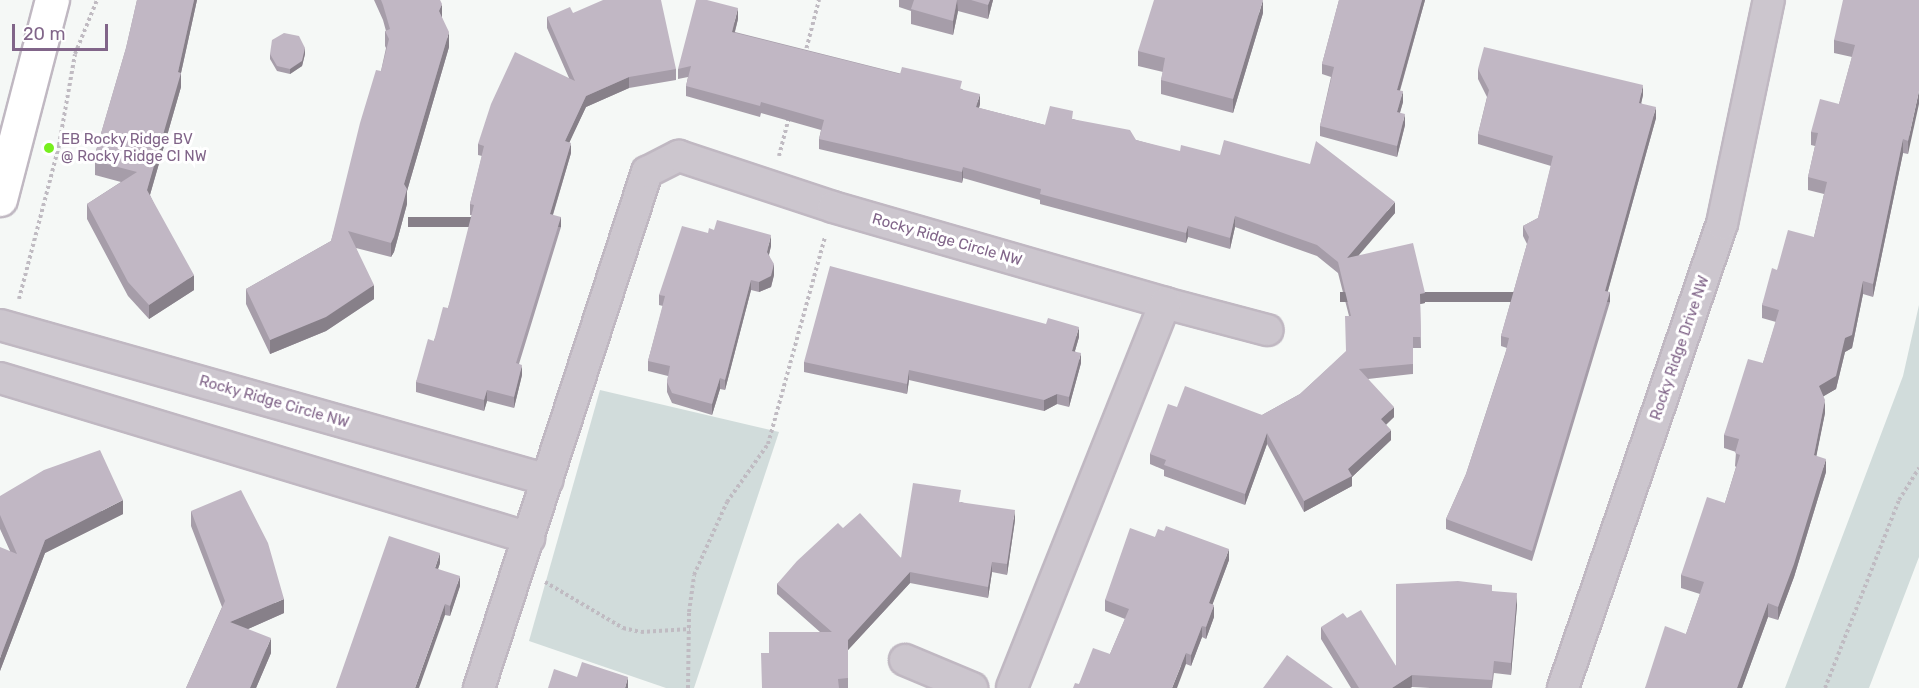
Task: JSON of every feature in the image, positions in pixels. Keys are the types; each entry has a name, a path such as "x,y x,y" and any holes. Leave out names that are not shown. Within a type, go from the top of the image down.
{"street":[{"path":"0,199 52,0"},
{"name":"Rocky Ridge Drive NW","path":"1563,688 1722,224 1769,0"},
{"name":"Rocky Ridge Circle NW","path":"479,688 647,172 679,156 833,207 1266,330"},
{"path":"1012,688 1165,303"},
{"name":"Rocky Ridge Circle NW","path":"6,326 548,480"},
{"path":"0,378 529,538"},
{"path":"905,660 972,688"}],"path":[{"path":"6,326 59,145 75,54 97,0"},
{"path":"805,57 819,0"},
{"path":"769,187 790,113"},
{"path":"688,688 694,575 706,543 727,502 768,444 833,207"},
{"path":"1825,688 1899,500 1919,468"},
{"path":"517,574 558,586 623,628 641,632 690,629"}],"shaded area":[{"path":"1919,305 1919,557 1869,688 1785,688 1903,376"},
{"path":"600,390 779,432 694,688 666,688 529,641"}],"building":[{"path":"137,0 194,0 178,72 181,73 147,190 194,275 149,305 128,282 87,204 137,172 95,161 95,154 126,48"},
{"path":"381,0 440,0 442,4 439,11 449,32 404,184 407,189 394,237 391,243 348,231 374,285 326,317 270,340 246,289 331,241 360,123 376,70 381,71 389,39 385,31 390,29"},
{"path":"603,0 661,0 676,69 629,77 586,96 565,141 571,143 550,214 561,217 516,363 522,365 514,397 487,390 484,400 416,382 428,339 434,341 443,307 448,308 474,205 470,204 484,146 478,144 491,104 515,52 575,81 547,17 570,7 573,13"},
{"path":"696,0 707,0 738,8 732,32 900,74 902,67 962,81 960,89 980,94 976,107 1045,125 1050,106 1073,111 1072,119 1130,130 1136,140 1180,151 1181,145 1220,155 1224,140 1310,164 1316,141 1395,202 1347,258 1413,243 1425,293 1420,294 1421,337 1413,337 1413,364 1359,369 1394,407 1381,419 1391,430 1348,469 1352,476 1304,501 1267,433 1245,494 1164,465 1166,460 1150,454 1168,404 1177,407 1185,386 1262,415 1300,394 1346,351 1345,316 1351,316 1338,262 1317,245 1235,216 1230,238 1188,226 1186,233 1040,194 1041,189 963,167 962,172 819,139 824,120 761,102 760,106 686,86 691,66 678,69"},
{"path":"914,0 957,0 953,21 911,9"},
{"path":"971,0 990,0 988,5"},
{"path":"1154,0 1263,0 1233,99 1161,80 1165,58 1138,51"},
{"path":"1339,0 1422,0 1397,90 1403,91 1397,112 1405,114 1397,146 1320,126 1334,67 1322,64"},
{"path":"1843,0 1919,0 1919,91 1908,141 1903,139 1873,284 1863,281 1852,335 1845,338 1836,376 1819,386 1825,400 1814,455 1826,459 1794,564 1778,607 1768,603 1737,688 1645,688 1665,626 1686,634 1704,582 1681,575 1707,497 1725,503 1740,455 1735,453 1739,439 1724,435 1748,359 1763,363 1779,310 1762,305 1772,268 1777,270 1788,230 1814,237 1827,182 1808,177 1818,133 1811,132 1820,99 1839,104 1855,45 1834,40"},
{"path":"284,33 299,36 305,48 302,61 290,69 277,66 270,54 272,40"},
{"path":"1484,47 1643,85 1639,103 1656,107 1605,291 1610,292 1532,551 1446,519 1466,474 1505,355 1509,338 1501,336 1529,237 1523,226 1538,218 1553,156 1478,134 1489,90 1478,69"},
{"path":"717,220 771,235 767,252 774,264 771,276 759,282 751,280 725,380 720,378 712,404 672,393 667,382 670,366 648,361 665,296 659,295 682,226 708,233 709,228 714,230"},
{"path":"830,266 1046,324 1048,318 1079,327 1072,351 1081,353 1069,397 1057,394 1044,400 909,370 907,384 804,362"},
{"path":"100,450 123,500 45,540 0,658 0,547 17,554 0,515 0,496 44,470"},
{"path":"913,483 961,490 959,502 1015,510 1007,564 992,562 988,587 910,572 848,640 848,678 838,679 839,688 762,688 761,653 769,653 769,632 832,632 777,584 797,561 838,523 843,528 860,513 901,558"},
{"path":"241,490 268,543 284,599 230,622 271,638 250,688 186,688 225,601 191,511"},
{"path":"1166,526 1229,549 1209,603 1214,605 1206,627 1202,626 1191,655 1186,653 1172,688 1073,688 1075,683 1079,684 1093,648 1110,654 1129,609 1105,600 1130,528 1155,537 1158,529 1164,531"},
{"path":"389,536 440,553 435,568 460,576 450,606 445,604 415,688 336,688"},
{"path":"1458,581 1492,585 1492,591 1517,593 1511,663 1494,661 1492,680 1412,675 1392,688 1359,688 1321,627 1343,613 1347,618 1361,610 1396,666 1396,584"},
{"path":"1287,655 1333,688 1263,688"},
{"path":"582,662 628,677 625,688 548,688 554,669 577,677"}],"place":[{"name":"EB Rocky Ridge BV @ Rocky Ridge CI NW","path":"49,148"}]}
